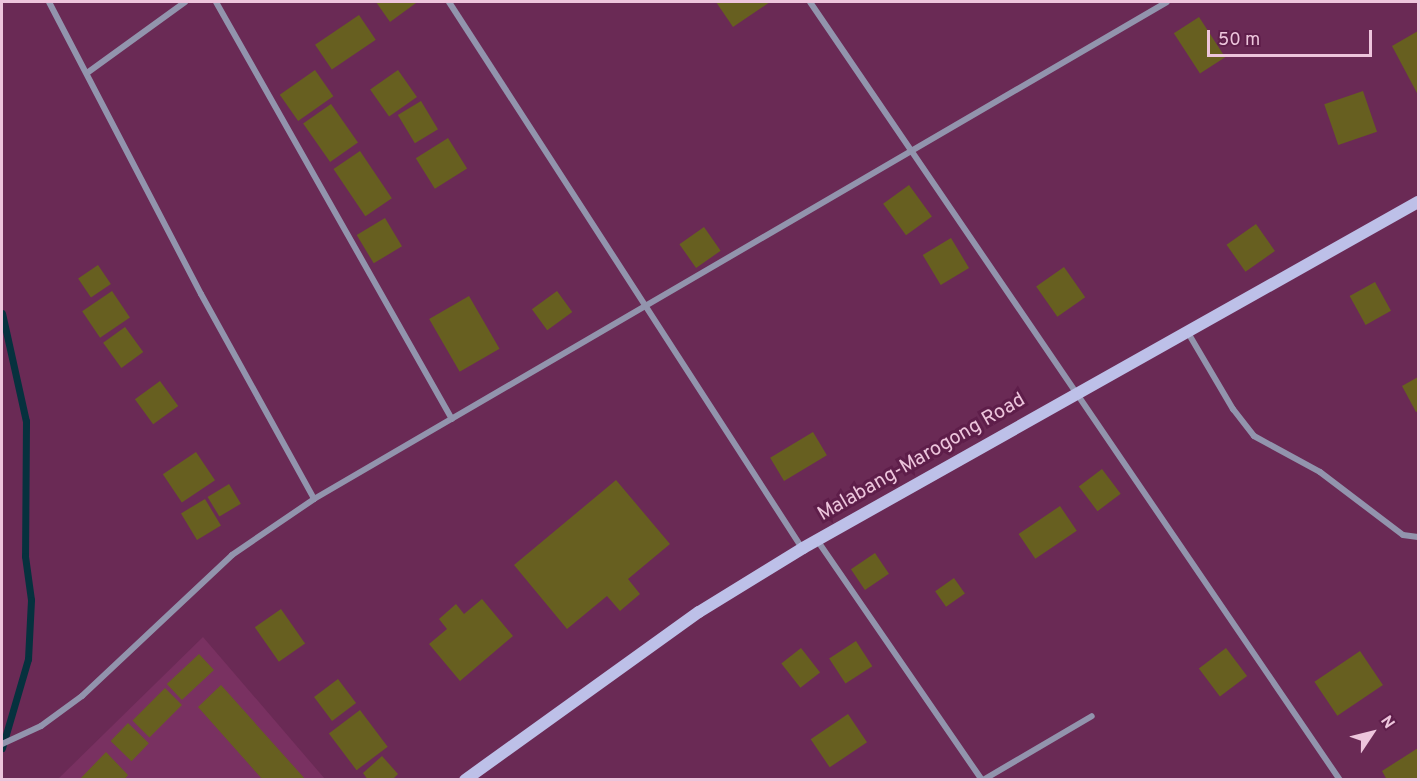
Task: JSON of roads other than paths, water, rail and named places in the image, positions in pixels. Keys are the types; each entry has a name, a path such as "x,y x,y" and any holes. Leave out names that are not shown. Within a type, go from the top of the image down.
{"main road":[{"name":"Malabang-Marogong Road","path":"465,780 699,612 803,548 1077,392 1419,202"}],"street":[{"path":"49,2 201,294 314,500"},
{"path":"87,73 185,2"},
{"path":"216,2 452,419"},
{"path":"449,2 647,304 803,548"},
{"path":"810,2 915,150 1340,780"},
{"path":"2,744 41,726 82,696 232,555 314,500 1167,2"},
{"path":"1187,331 1233,409 1254,436 1320,472 1403,535 1419,537"},
{"path":"817,540 982,780 1092,716"}],"waterway":[{"path":"2,313 26,421 25,556 31,600 28,659 2,748"}]}
